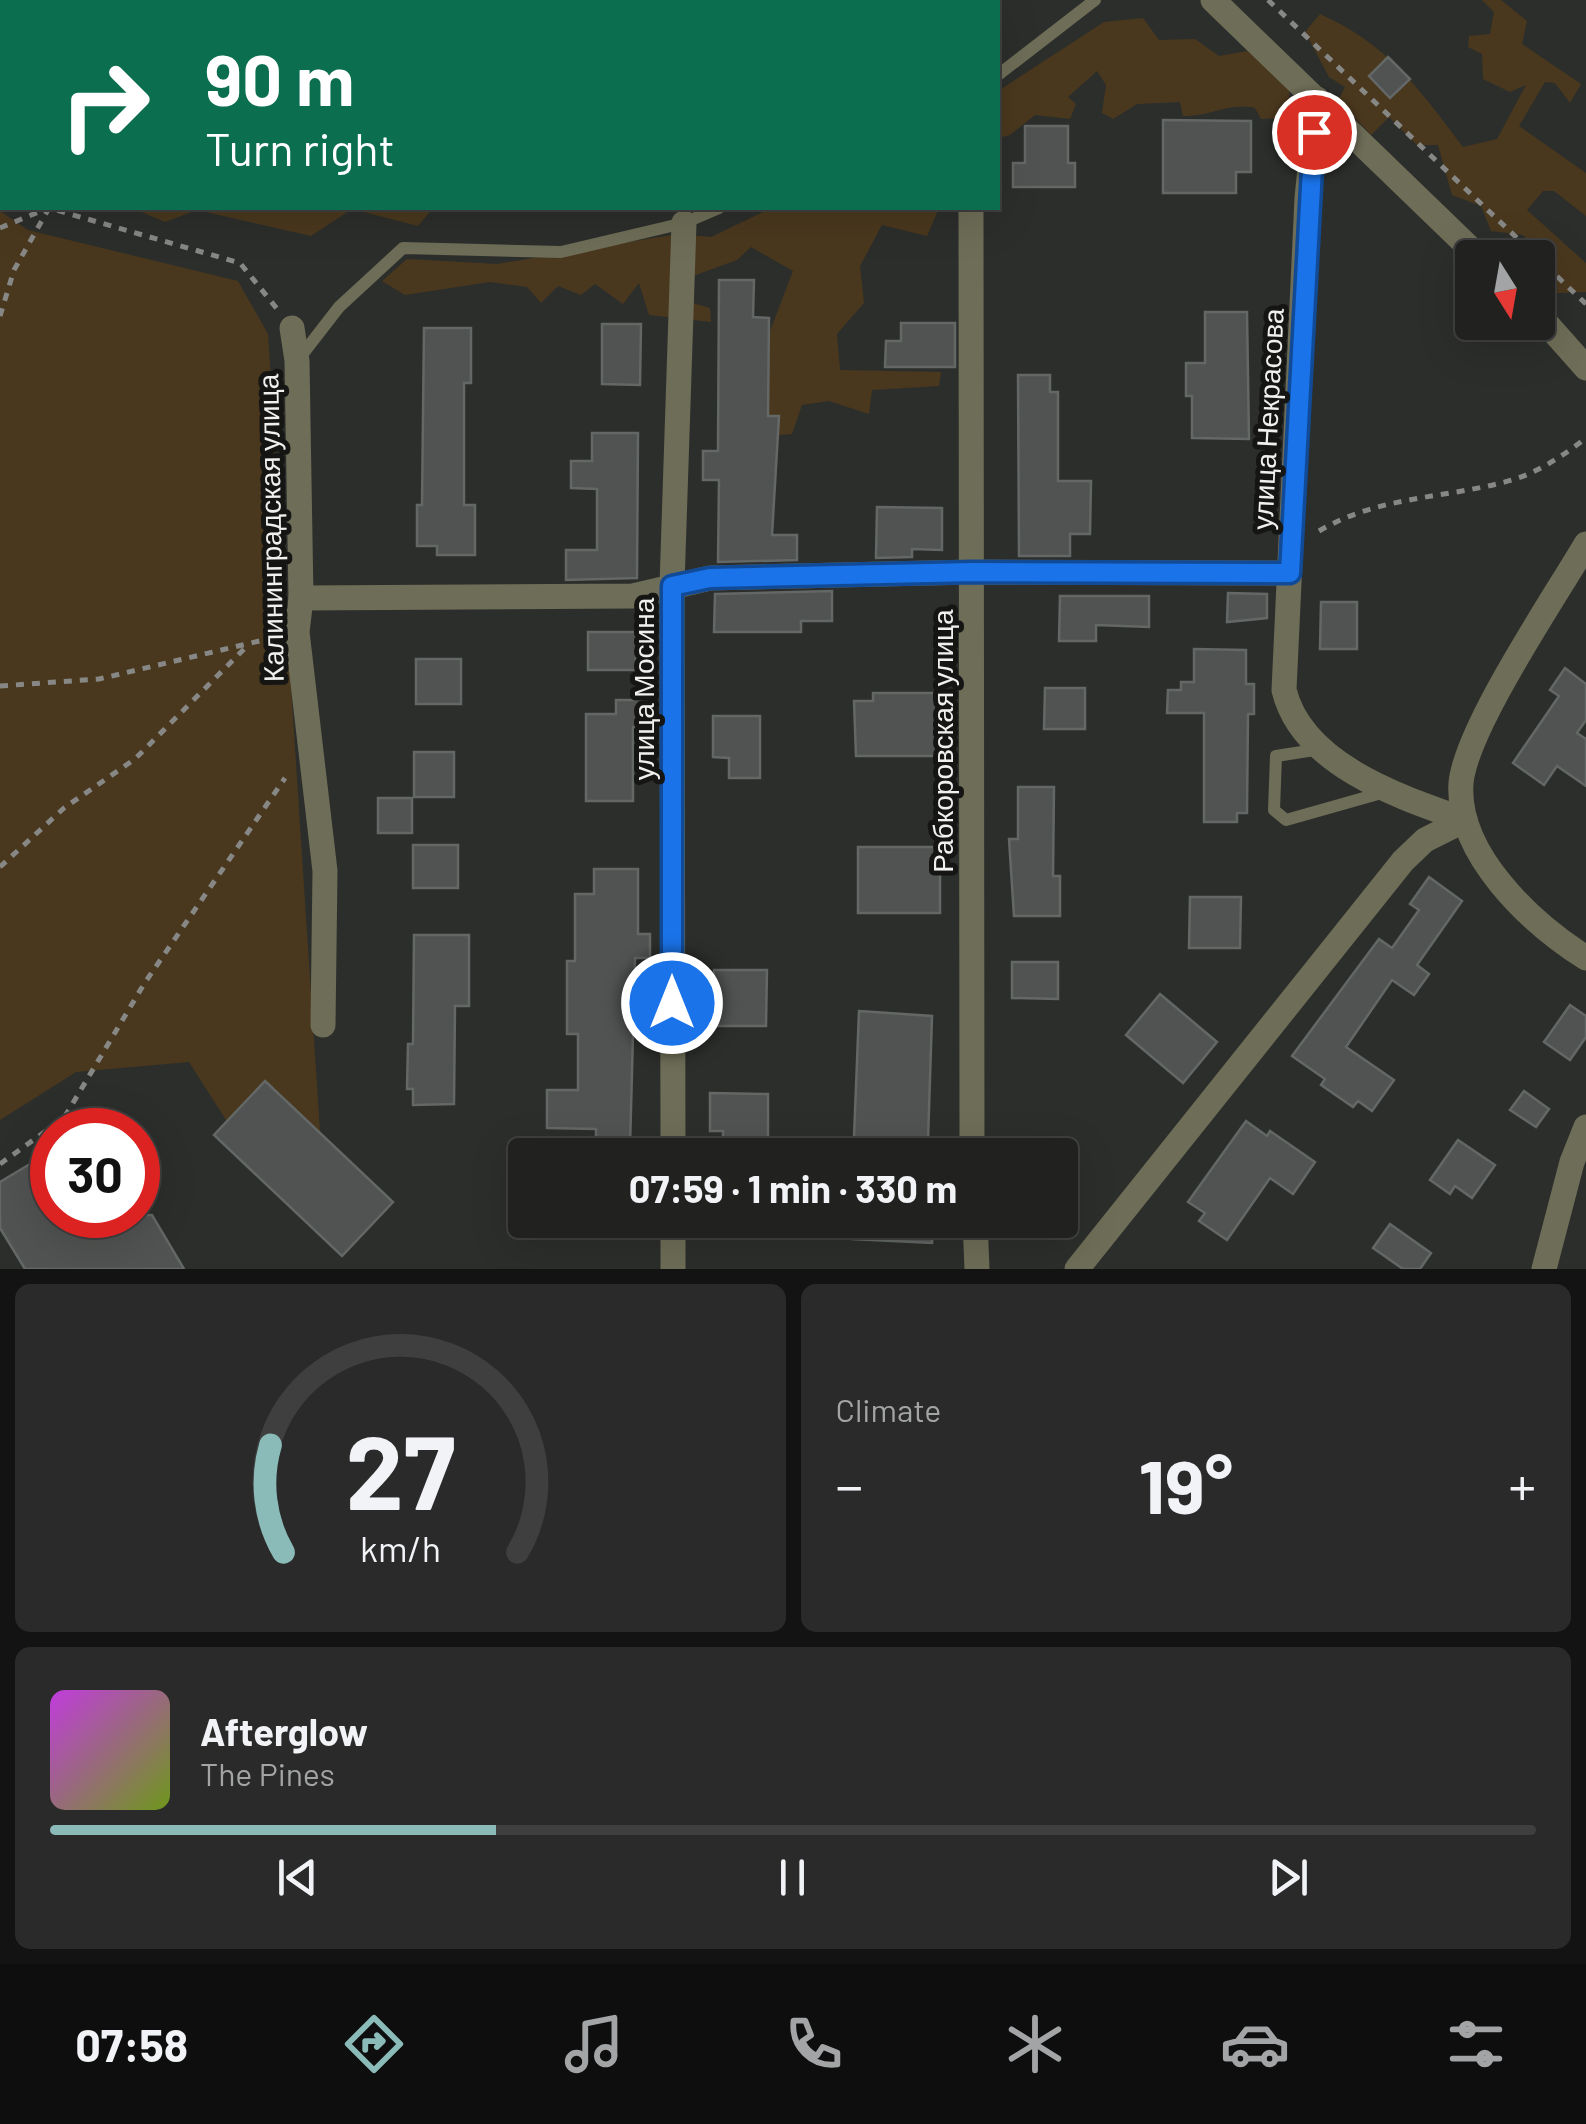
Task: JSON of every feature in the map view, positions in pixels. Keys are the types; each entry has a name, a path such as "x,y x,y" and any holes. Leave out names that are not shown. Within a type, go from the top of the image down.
{"street":[{"path":"1213,0 1462,240"},
{"name":"улица Некрасова","path":"1318,99 1307,198 1284,690 1289,712 1323,748 1385,792 1464,820"},
{"name":"Рабкоровская улица","path":"971,210 972,1138"},
{"name":"улица Мосина","path":"673,1138 672,586 684,223"},
{"name":"Калининградская улица","path":"292,328 297,361 301,598 297,632 325,871 323,1025"},
{"path":"1555,333 1586,368"},
{"path":"1586,544 1480,725 1461,781 1464,820 1489,868 1522,905 1586,958"},
{"path":"301,598 633,596 710,578 1290,562"},
{"path":"1077,1269 1403,861 1425,840 1464,820"},
{"path":"1544,1269 1586,1127"},
{"path":"673,1238 673,1269"},
{"path":"976,1238 977,1269"}],"lane":[{"path":"1000,73 1095,0"},
{"path":"297,361 339,307 402,248 561,252 684,223 715,210"},
{"path":"1323,748 1276,756 1274,810 1286,820 1385,792"}],"path":[{"path":"1268,0 1586,304"},
{"path":"0,228 45,210"},
{"path":"0,316 14,270 49,210"},
{"path":"57,210 240,263 292,328"},
{"path":"1290,562 1323,528 1380,503 1513,480 1559,458 1586,438"},
{"path":"0,686 99,679 297,632"},
{"path":"0,867 64,808 135,759 249,644"},
{"path":"0,1164 64,1118 144,984 272,802 310,737"}],"shaded area":[{"path":"1482,0 1501,0 1527,21 1522,44 1581,84 1570,103 1555,83 1545,82 1519,126 1586,173 1586,216 1554,191 1543,191 1527,210 1586,263 1586,292 1555,292 1555,240 1528,240 1523,235 1491,231 1481,206 1452,195 1438,145 1417,145 1389,117 1371,135 1338,100 1345,87 1329,77 1305,32 1320,14 1365,39 1417,88 1463,147 1497,139 1526,85 1510,92 1483,79 1482,54 1468,47 1469,36 1490,34 1494,12"},
{"path":"1143,18 1159,40 1195,39 1219,56 1247,51 1289,86 1290,118 1261,119 1255,108 1245,107 1183,116 1180,102 1137,104 1113,119 1102,113 1106,85 1097,71 1068,97 1076,104 1070,119 1035,115 1010,135 1000,138 1000,90 1104,22"},
{"path":"137,210 197,210 165,222"},
{"path":"197,210 350,210 311,236"},
{"path":"356,210 431,210 418,226"},
{"path":"767,210 938,210 927,236 882,225 860,266 864,303 837,334 840,370 941,372 939,386 872,390 869,414 829,401 802,405 792,434 768,436 749,386 793,271 751,247 737,260 671,284 675,298 710,308 711,322 649,315 639,283 623,304 595,284 581,295 558,286 541,303 527,287 490,282 405,295 382,281 407,259 497,264 677,234 711,237"},
{"path":"0,211 28,230 238,281 268,334 321,1147 251,1159 189,1062 76,1072 0,1120"}],"building":[{"path":"1388,57 1410,79 1390,98 1369,76"},
{"path":"1163,120 1251,121 1251,172 1236,172 1236,193 1163,193"},
{"path":"1025,126 1068,126 1068,163 1075,163 1075,187 1013,187 1013,163 1025,163"},
{"path":"719,280 754,280 753,317 769,318 768,416 779,416 772,535 797,535 797,560 718,562 719,480 703,480 703,451 718,451"},
{"path":"1205,312 1247,312 1249,439 1192,438 1192,396 1186,396 1186,363 1205,363"},
{"path":"901,323 955,323 955,367 885,367 886,341 901,341"},
{"path":"602,324 641,324 640,385 602,384"},
{"path":"424,328 471,328 471,383 464,383 464,505 475,505 475,555 437,555 437,546 417,546 417,505 422,505"},
{"path":"1018,375 1050,375 1050,392 1058,392 1058,481 1091,481 1090,534 1070,534 1070,556 1019,556"},
{"path":"592,433 638,433 637,578 566,580 566,550 597,550 597,489 571,488 571,461 592,461"},
{"path":"877,507 942,508 942,550 912,549 912,557 876,558"},
{"path":"832,591 832,621 801,621 801,632 714,632 715,594"},
{"path":"1228,593 1267,594 1267,618 1227,622"},
{"path":"1060,596 1149,596 1149,627 1096,625 1096,641 1059,641"},
{"path":"1321,602 1357,602 1357,649 1320,649"},
{"path":"588,632 636,632 636,670 588,670"},
{"path":"1194,649 1246,650 1246,684 1254,684 1254,714 1248,714 1247,813 1237,813 1237,822 1204,822 1204,713 1167,713 1168,690 1181,690 1181,682 1194,682"},
{"path":"416,659 461,659 461,704 416,704"},
{"path":"1565,668 1586,684 1586,720 1577,733 1586,739 1586,786 1557,766 1544,785 1513,763 1559,696 1550,690"},
{"path":"1045,688 1085,688 1085,729 1044,729"},
{"path":"873,693 940,693 940,756 856,756 854,701 873,701"},
{"path":"616,700 649,700 649,727 633,727 633,801 586,801 586,714 616,714"},
{"path":"713,716 760,716 760,778 729,778 729,758 713,757"},
{"path":"414,752 454,752 454,797 414,797"},
{"path":"1018,787 1054,787 1053,876 1060,876 1060,916 1014,916 1009,839 1018,839"},
{"path":"378,798 412,798 412,833 378,833"},
{"path":"413,845 458,845 458,888 413,888"},
{"path":"858,847 940,847 940,913 858,913"},
{"path":"594,869 638,869 638,934 650,934 650,958 635,958 630,1138 596,1138 596,1129 547,1128 547,1090 578,1090 578,1034 567,1034 567,961 575,961 575,894 594,894"},
{"path":"1429,877 1462,901 1417,965 1429,974 1414,995 1392,980 1346,1047 1394,1080 1372,1111 1358,1101 1353,1107 1321,1085 1325,1079 1292,1056 1379,939 1392,948 1419,910 1410,904"},
{"path":"1190,897 1241,897 1240,948 1189,948"},
{"path":"414,935 469,935 469,1006 455,1006 454,1104 413,1105 413,1089 407,1089 408,1044 413,1044"},
{"path":"1012,962 1058,962 1058,999 1012,998"},
{"path":"714,970 767,970 766,1026 713,1026"},
{"path":"1160,994 1217,1042 1183,1083 1126,1035"},
{"path":"1570,1005 1586,1016 1586,1037 1570,1060 1544,1042"},
{"path":"859,1011 932,1016 928,1138 854,1137"},
{"path":"265,1081 393,1202 342,1256 214,1135"},
{"path":"1524,1091 1549,1109 1536,1127 1510,1110"},
{"path":"710,1093 768,1094 768,1138 723,1138 723,1131 710,1131"},
{"path":"1246,1121 1267,1136 1270,1131 1315,1162 1293,1194 1270,1178 1227,1240 1199,1221 1205,1213 1188,1202"},
{"path":"1458,1140 1495,1165 1472,1198 1455,1186 1450,1194 1430,1180"},
{"path":"30,1164 30,1238 160,1238 160,1228 184,1269 25,1269 0,1228 0,1182"},
{"path":"1390,1224 1431,1253 1420,1269 1403,1269 1373,1248"},
{"path":"852,1238 932,1238 932,1243"}],"route":[{"path":"672,1003 672,586 710,578 973,572 1290,573 1307,198 1314,132"}]}
